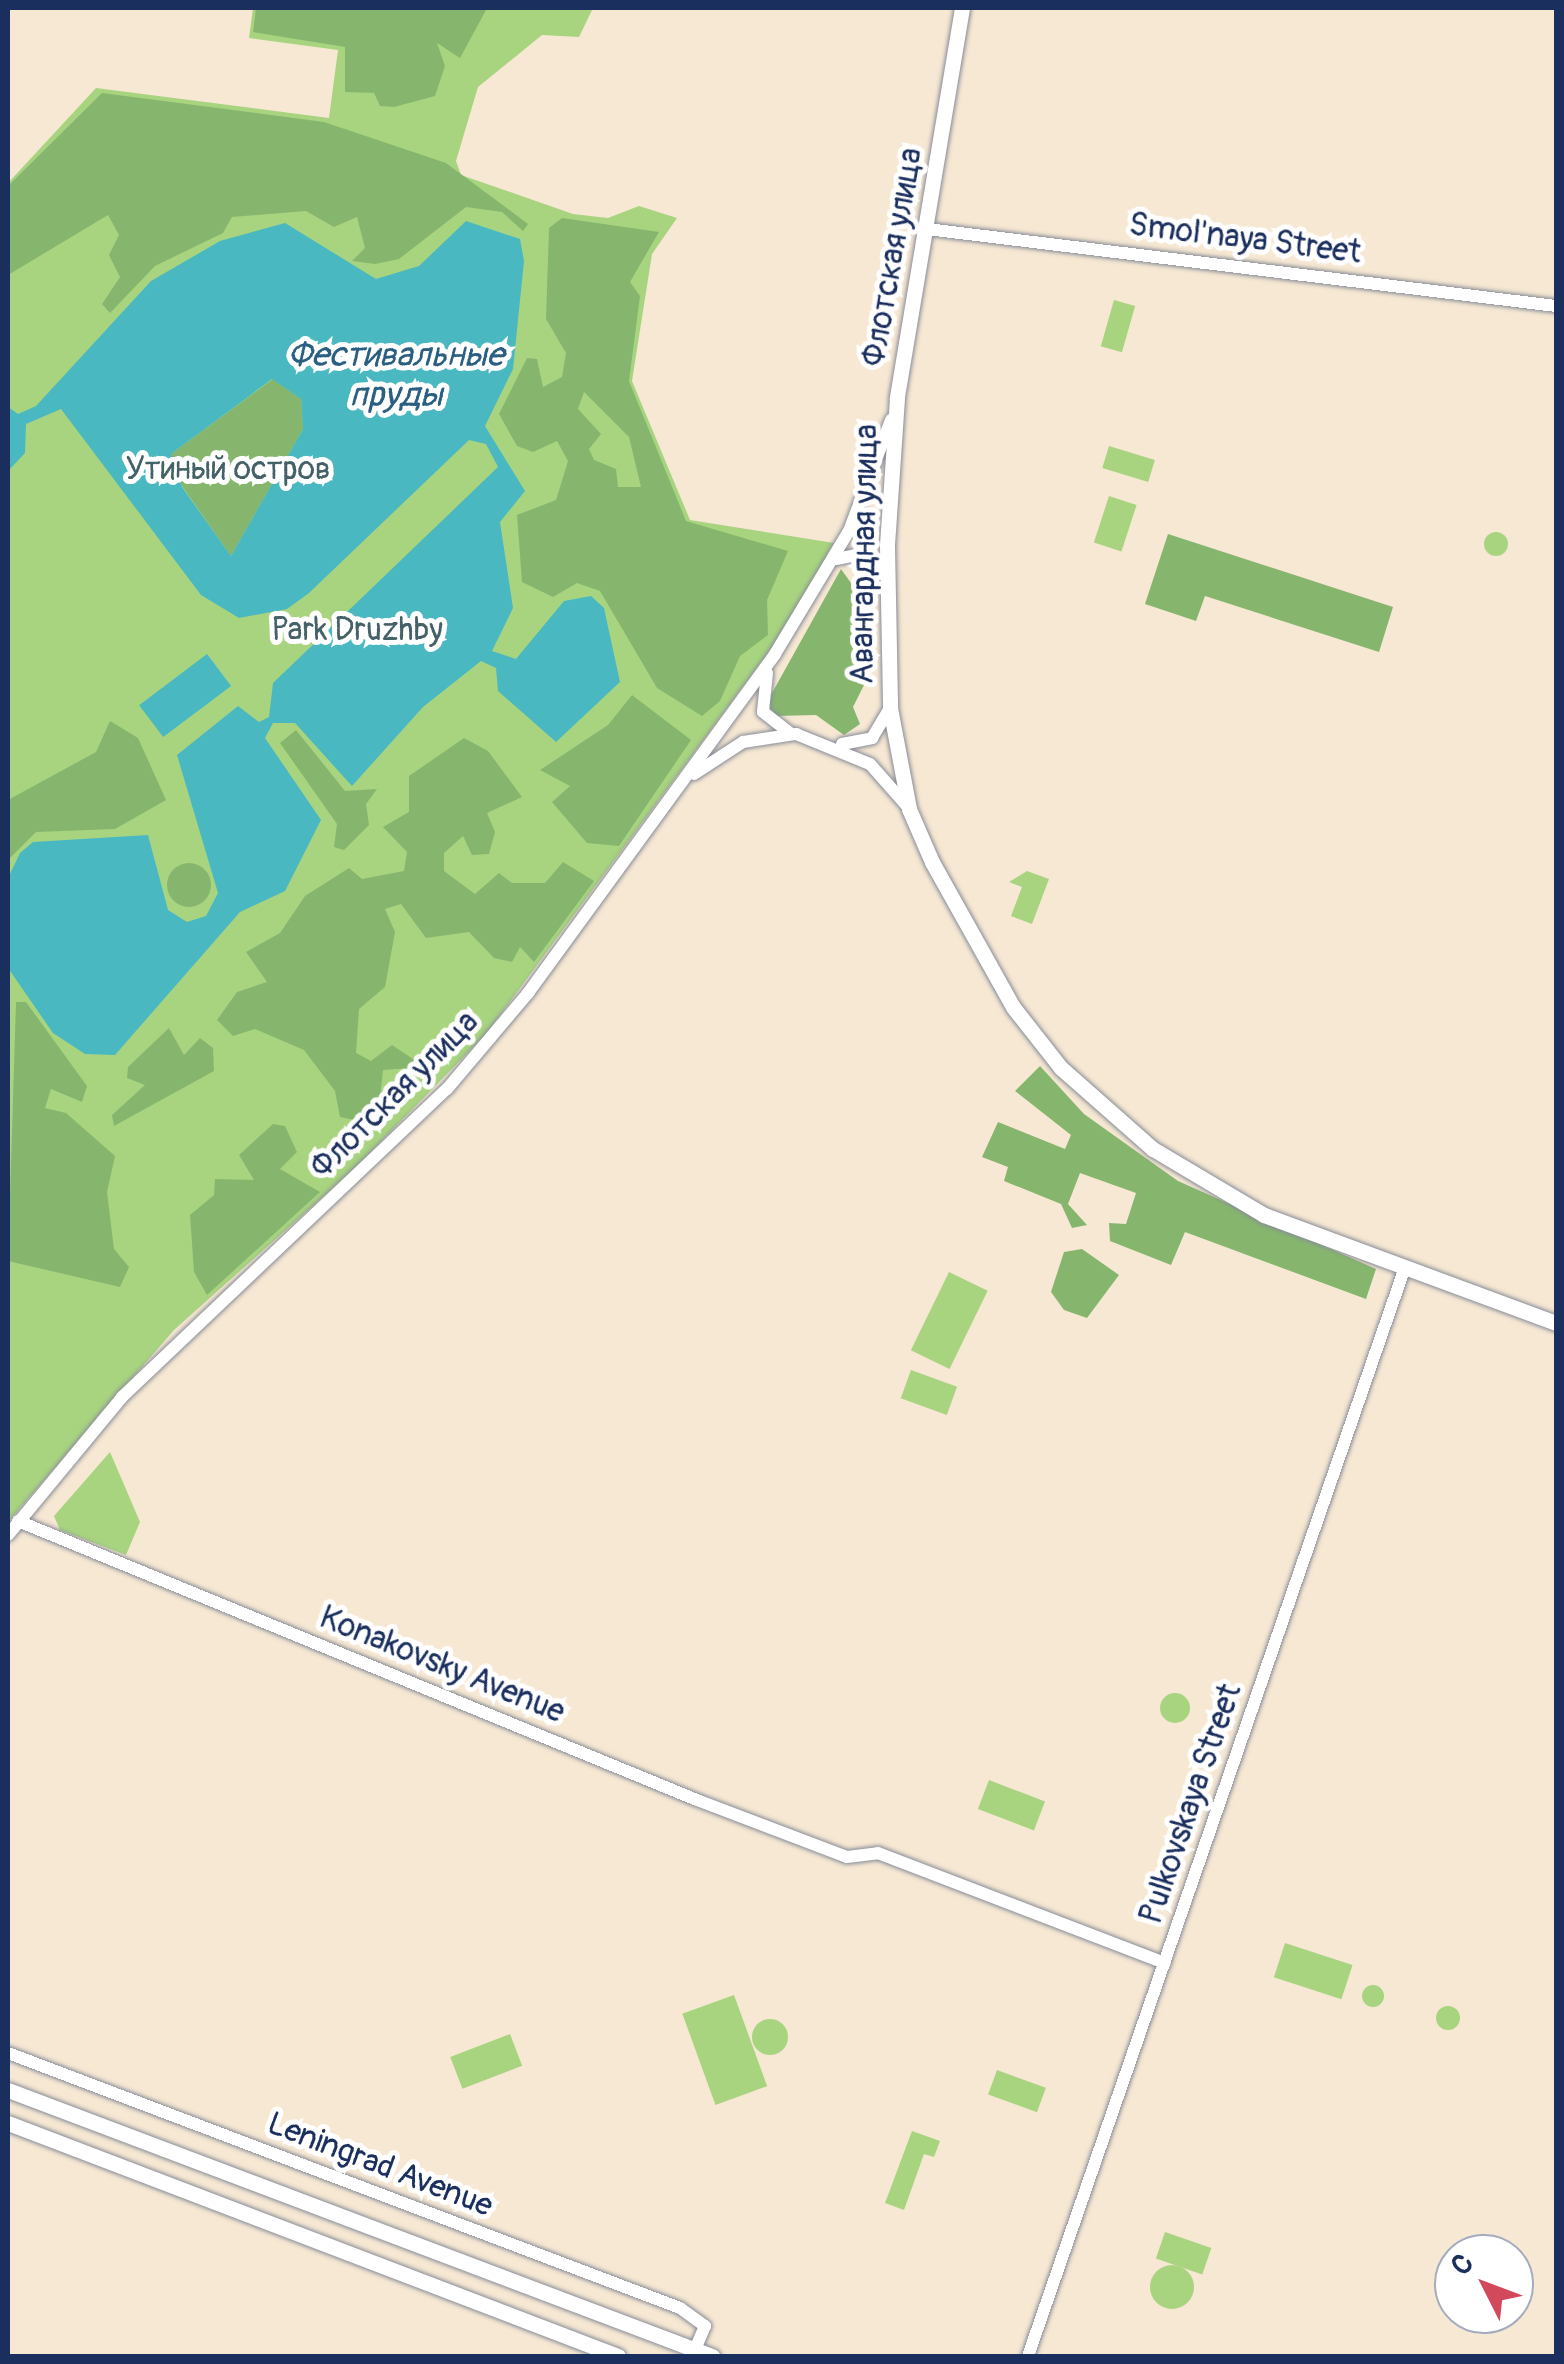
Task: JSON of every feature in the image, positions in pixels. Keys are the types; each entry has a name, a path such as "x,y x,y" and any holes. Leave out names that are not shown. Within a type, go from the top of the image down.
{"main road":[{"name":"Флотская улица","path":"897,398 962,8"},
{"name":"Авангардная улица","path":"897,398 886,577 890,708 909,809 977,953 1100,1105 1229,1197 1404,1270"},
{"path":"1404,1270 1556,1323"},
{"name":"Leningrad Avenue","path":"8,2090 712,2356"},
{"path":"8,2123 618,2356"}],"street":[{"name":"Smol'naya Street","path":"927,229 1556,306"},
{"name":"Флотская улица","path":"8,1535 122,1396 487,1044 688,778 775,654 831,564 897,398"},
{"path":"831,564 866,553 886,577"},
{"name":"Флотская улица","path":"775,654 759,701 769,720 796,734"},
{"path":"830,742 872,738 890,708"},
{"path":"688,778 743,742 796,734 830,742 870,764 909,809"},
{"name":"Pulkovskaya Street","path":"1028,2356 1404,1270"},
{"name":"Konakovsky Avenue","path":"18,1521 697,1800 847,1856 878,1853 1165,1963"},
{"name":"Leningrad Avenue","path":"8,2053 680,2308 704,2326 695,2350"}],"green space":[{"name":"Park Druzhby","path":"253,8 593,8 579,37 542,35 478,87 456,161 461,175 573,214 608,218 639,206 677,218 652,254 632,381 690,520 834,543 787,627 486,1034 354,1169 174,1330 8,1522 8,183 96,88 329,118 338,50 249,38"},
{"path":"256,8 486,10 460,58 437,43 445,66 435,96 394,107 380,106 374,93 345,92 345,47 253,32"},
{"path":"102,93 324,122 446,163 528,224 523,231 502,212 466,207 399,259 375,264 352,261 365,248 357,217 334,227 306,211 232,217 223,233 155,266 110,313 102,304 120,277 109,255 119,235 108,215 8,275 8,186"},
{"path":"562,218 659,232 630,282 640,296 629,381 686,521 788,551 767,600 768,635 740,656 720,701 702,716 657,688 600,591 577,583 553,597 522,582 517,515 556,500 568,461 557,441 533,452 517,446 499,414 527,358 537,359 543,387 562,377 566,353 546,319 549,228","holes":["584,392 629,437 641,487 618,487 616,469 594,460 589,449 601,434 578,409"]},
{"path":"1114,300 1135,306 1122,352 1101,346"},
{"name":"Утиный остров","path":"273,379 301,399 303,429 231,556 171,470 171,454"},
{"path":"1109,446 1155,460 1148,482 1102,468"},
{"path":"1109,496 1137,505 1121,552 1094,543"},
{"path":"1496,532 1508,544 1496,556 1484,544"},
{"path":"1168,534 1393,607 1379,652 1205,596 1196,621 1145,604"},
{"path":"841,569 874,615 874,665 853,707 860,724 844,735 816,715 775,716 767,702"},
{"path":"632,695 691,740 619,846 587,843 552,802 570,786 540,770 608,725"},
{"path":"110,721 138,738 166,800 115,829 36,832 8,860 8,800 96,752"},
{"path":"296,730 345,791 377,789 366,804 369,825 344,850 334,847 337,824 280,743"},
{"path":"464,738 488,751 522,797 487,813 495,832 489,854 472,855 463,836 444,853 444,871 475,894 499,873 512,883 545,883 563,862 594,881 534,962 520,947 512,962 494,958 469,932 426,938 401,904 385,909 395,932 385,987 359,1009 356,1053 371,1061 392,1045 425,1067 383,1070 377,1125 340,1117 335,1091 304,1050 255,1029 233,1036 217,1020 237,992 267,982 246,952 280,933 305,896 349,868 362,879 404,871 407,852 383,827 409,812 409,776"},
{"path":"189,863 204,870 211,885 204,900 189,907 174,900 167,885 174,870"},
{"path":"1027,871 1049,879 1032,924 1011,916 1022,887 1009,882"},
{"path":"16,1002 26,1002 87,1086 82,1102 51,1089 45,1108 66,1113 115,1156 107,1192 114,1249 129,1267 120,1287 8,1261"},
{"path":"169,1028 184,1055 200,1038 213,1048 214,1071 114,1126 112,1115 145,1085 127,1078 128,1067"},
{"path":"1040,1066 1084,1114 1178,1181 1376,1269 1366,1299 1185,1232 1171,1265 1110,1241 1109,1223 1126,1224 1136,1193 1080,1173 1068,1204 1087,1225 1072,1228 1061,1204 1004,1181 1008,1167 982,1157 998,1122 1065,1149 1071,1135 1015,1091"},
{"path":"273,1124 285,1126 297,1152 280,1169 320,1192 207,1295 194,1272 190,1215 214,1195 215,1179 254,1180 239,1155"},
{"path":"1082,1249 1119,1275 1087,1318 1064,1310 1051,1292 1064,1252"},
{"path":"949,1272 988,1291 950,1369 911,1350"},
{"path":"911,1370 957,1387 947,1415 901,1398"},
{"path":"110,1452 140,1522 126,1555 60,1530 54,1516"},
{"path":"1175,1693 1186,1697 1190,1708 1186,1719 1175,1723 1164,1719 1160,1708 1164,1697"},
{"path":"989,1780 1045,1802 1034,1830 978,1809"},
{"path":"1285,1943 1353,1965 1341,1999 1274,1977"},
{"path":"1369,1985 1377,1985 1384,1996 1377,2007 1369,2007 1362,2000 1362,1992"},
{"path":"734,1995 767,2086 715,2105 682,2014"},
{"path":"1448,2006 1457,2009 1457,2027 1448,2030 1439,2027 1436,2018 1439,2009"},
{"path":"770,2019 783,2024 788,2037 783,2050 770,2055 757,2050 752,2037 757,2024"},
{"path":"510,2034 522,2066 462,2089 450,2057"},
{"path":"997,2070 1046,2088 1037,2112 988,2094"},
{"path":"912,2131 940,2141 934,2157 924,2154 904,2210 885,2203"},
{"path":"1165,2232 1211,2248 1202,2274 1156,2258"},
{"path":"1172,2265 1188,2271 1194,2287 1188,2303 1172,2309 1156,2303 1150,2287 1156,2271"}],"water":[{"name":"Фестивальные пруды","path":"466,221 520,239 524,261 513,369 485,426 525,491 500,522 513,608 492,651 516,659 564,601 591,596 604,608 620,682 556,742 498,691 496,668 481,661 423,707 352,786 295,723 273,723 265,738 321,820 285,891 240,912 115,1055 85,1054 53,1033 8,968 8,878 20,853 33,842 148,835 168,910 187,922 206,916 218,893 177,755 238,706 259,722 269,717 273,683 498,467 486,444 469,440 309,593 287,609 239,618 201,595 61,409 26,424 25,453 8,471 8,407 18,414 36,406 151,281 220,241 285,223 376,279 419,266","holes":["272,379 301,399 303,429 231,556 182,487 171,454"]},
{"path":"207,654 231,686 163,737 139,705"}]}
